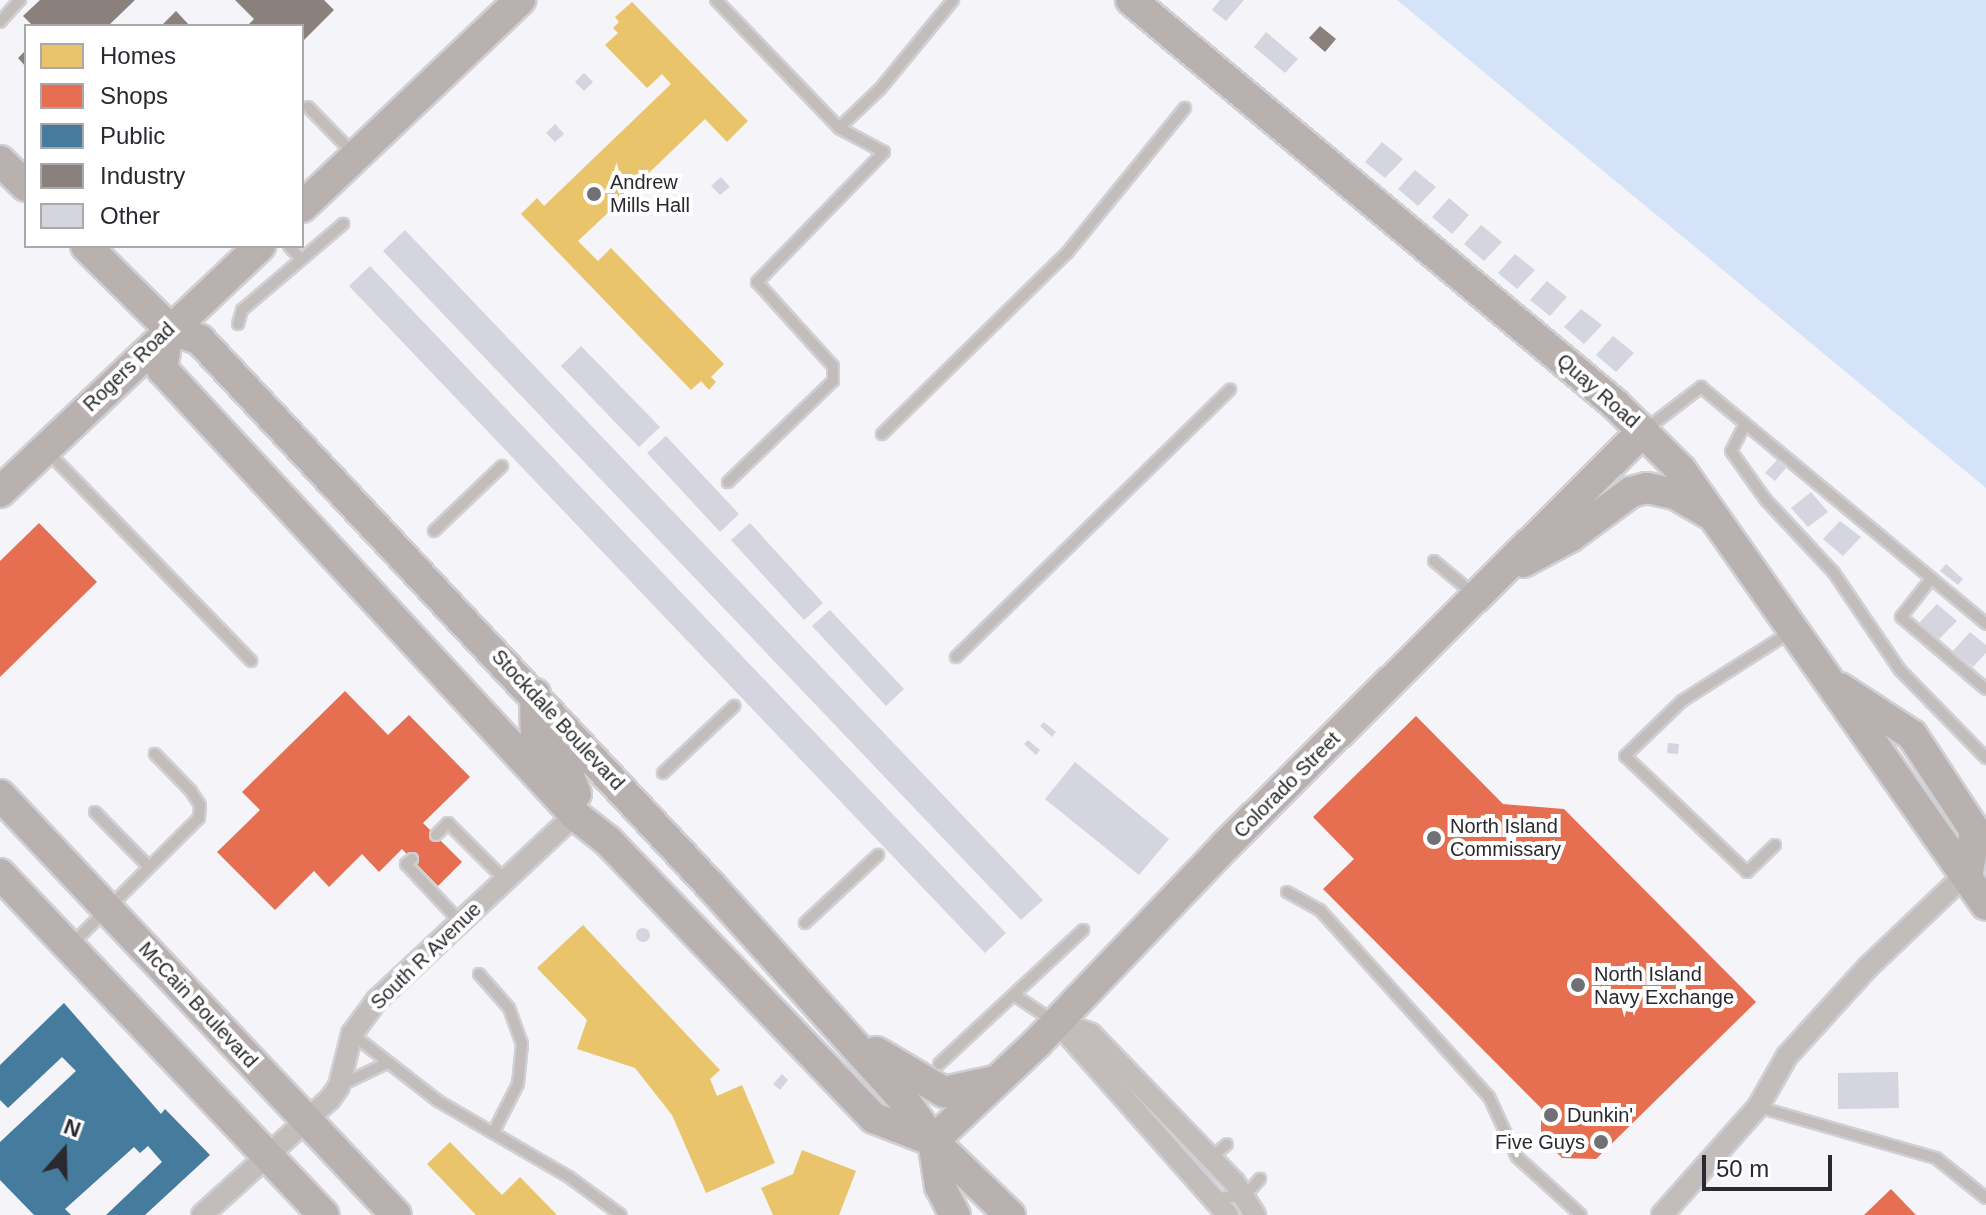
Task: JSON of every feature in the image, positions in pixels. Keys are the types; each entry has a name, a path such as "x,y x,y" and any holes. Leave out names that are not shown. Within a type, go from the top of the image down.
{"main road":[{"path":"304,205 520,0"},
{"name":"Quay Road","path":"1131,0 1643,431 1688,478 1932,831 1977,876 1986,905"},
{"path":"0,161 24,184"},
{"name":"Stockdale Boulevard","path":"88,248 169,328 200,340 535,694 835,1023 933,1141 1010,1215"},
{"name":"Rogers Road","path":"4,481 45,448 169,328 258,248"},
{"path":"169,328 162,369 575,815 608,841 874,1118 933,1141 940,1186 955,1215"},
{"name":"Colorado Street","path":"933,1141 1057,1022 1484,587 1643,431"},
{"path":"1484,587 1570,537 1631,492 1647,488 1675,494 1716,517"},
{"path":"535,694 536,741 570,779 577,797 575,815"},
{"name":"McCain Boulevard","path":"0,795 396,1215"},
{"path":"0,874 324,1215"},
{"path":"835,1023 919,1081 944,1092 997,1080"}],"street":[{"name":"South R Avenue","path":"339,1086 352,1034 377,1000 575,815"},
{"path":"1662,1215 1758,1107 1787,1056 1869,966 1977,876"},
{"path":"1057,1022 1091,1034 1211,1158 1245,1196 1255,1215"},
{"path":"1057,1022 1228,1215"},
{"path":"202,1215 339,1086"}],"lane":[{"path":"0,22 20,0"},
{"path":"716,0 839,128 884,152 757,282 833,366 833,381 728,482"},
{"path":"839,128 880,89 953,0"},
{"path":"308,107 356,156"},
{"path":"882,434 1067,253 1185,108"},
{"path":"238,324 242,310 343,224"},
{"path":"291,248 300,258"},
{"path":"1643,431 1701,387 1986,624"},
{"path":"956,657 1230,390"},
{"path":"1745,424 1731,451 1766,500 1834,573 1900,670 1986,758"},
{"path":"45,448 251,661"},
{"path":"434,531 502,466"},
{"path":"1434,561 1484,587"},
{"path":"1931,579 1901,617 1986,689"},
{"path":"1775,845 1747,872 1625,756 1682,701 1794,630"},
{"path":"663,773 734,706"},
{"path":"70,946 199,818 200,805 155,754"},
{"path":"95,812 149,867"},
{"path":"436,835 448,823 505,880"},
{"path":"805,923 878,855"},
{"path":"412,859 406,864 460,922"},
{"path":"1287,892 1320,910 1489,1097 1517,1157 1581,1215"},
{"path":"939,1064 1083,930"},
{"path":"479,974 509,1008 522,1044 518,1084 493,1133"},
{"path":"1014,995 1057,1022"},
{"path":"352,1034 387,1063 621,1215"},
{"path":"339,1086 387,1063"},
{"path":"1758,1107 1936,1158 1986,1198"},
{"path":"1211,1158 1227,1144"},
{"path":"1216,1198 1245,1196 1260,1179"}],"water":[{"path":"1397,0 1986,0 1986,488"}],"building: Homes":[{"name":"Andrew Mills Hall","path":"632,2 748,121 727,142 705,119 630,191 635,197 619,212 614,207 578,241 598,261 611,248 724,364 711,377 716,382 709,390 701,381 691,390 521,214 537,198 544,206 671,84 662,74 647,88 605,45 618,33 613,28 619,22 615,17"},
{"path":"583,925 720,1070 710,1079 717,1096 742,1085 775,1163 706,1193 672,1115 635,1068 577,1049 587,1020 537,968"},
{"path":"450,1142 502,1195 520,1177 557,1215 476,1215 427,1164"},
{"path":"802,1150 856,1171 839,1215 773,1215 761,1188 793,1174"}],"building: Shops":[{"path":"39,523 97,582 0,677 0,561"},
{"path":"345,691 388,735 409,715 470,777 423,823 462,862 438,886 402,849 379,872 362,854 329,887 314,871 275,910 217,852 260,810 242,792"},
{"name":"North Island Navy Exchange","path":"1416,716 1503,804 1564,809 1756,1002 1596,1159 1562,1158 1541,1136 1541,1108 1323,889 1354,859 1313,817"},
{"path":"1891,1189 1916,1215 1864,1215"}],"building: Public":[{"path":"64,1003 161,1114 165,1109 210,1155 145,1215 106,1215 162,1162 148,1146 140,1153 134,1147 65,1209 71,1215 34,1215 0,1180 0,1142 76,1071 62,1057 8,1108 0,1100 0,1065"}],"building: Industry":[{"path":"40,0 135,0 110,24 31,24 23,16"},
{"path":"235,0 324,0 334,10 304,40 304,24 249,24 254,19"},
{"path":"176,11 188,24 163,24"},
{"path":"1320,26 1336,39 1325,52 1309,38"}],"building: Other":[{"path":"1220,0 1244,0 1226,21 1212,10"},
{"path":"1266,32 1298,59 1285,73 1254,47"},
{"path":"584,73 593,82 584,91 575,82"},
{"path":"555,124 564,134 555,142 546,133"},
{"path":"1382,142 1403,159 1385,178 1365,162"},
{"path":"1415,170 1436,187 1418,206 1398,189"},
{"path":"721,177 730,187 720,195 711,186"},
{"path":"1449,198 1469,215 1452,234 1432,217"},
{"path":"1481,225 1502,242 1484,261 1464,244"},
{"path":"405,230 1043,900 1021,920 383,251"},
{"path":"1515,254 1535,270 1517,289 1498,273"},
{"path":"370,266 1006,933 985,953 349,286"},
{"path":"1547,281 1567,297 1550,316 1530,300"},
{"path":"1581,309 1602,325 1584,344 1564,327"},
{"path":"1613,336 1634,353 1616,372 1596,355"},
{"path":"581,346 660,427 639,447 561,366"},
{"path":"666,436 739,514 720,532 647,453"},
{"path":"1777,460 1786,468 1775,481 1765,473"},
{"path":"1811,492 1828,512 1808,527 1791,508"},
{"path":"1840,521 1861,537 1843,556 1823,539"},
{"path":"750,523 823,603 804,620 731,540"},
{"path":"1946,564 1963,579 1958,585 1940,571"},
{"path":"1937,604 1957,621 1939,639 1919,623"},
{"path":"830,610 904,689 886,706 812,626"},
{"path":"1970,632 1986,645 1986,653 1973,667 1953,651"},
{"path":"1044,722 1056,732 1052,737 1040,726"},
{"path":"1028,740 1040,750 1036,755 1024,744"},
{"path":"1668,743 1679,744 1678,754 1667,753"},
{"path":"1075,762 1169,839 1139,875 1045,799"},
{"path":"643,928 650,935 643,942 636,935"},
{"path":"1898,1072 1899,1108 1838,1109 1838,1073"},
{"path":"782,1074 788,1080 780,1090 773,1084"}],"place":[{"name":"Andrew Mills Hall","path":"594,194"},
{"name":"North Island Commissary","path":"1434,838"},
{"name":"North Island Navy Exchange","path":"1578,985"},
{"name":"Dunkin'","path":"1551,1115"},
{"name":"Five Guys","path":"1601,1142"}]}
